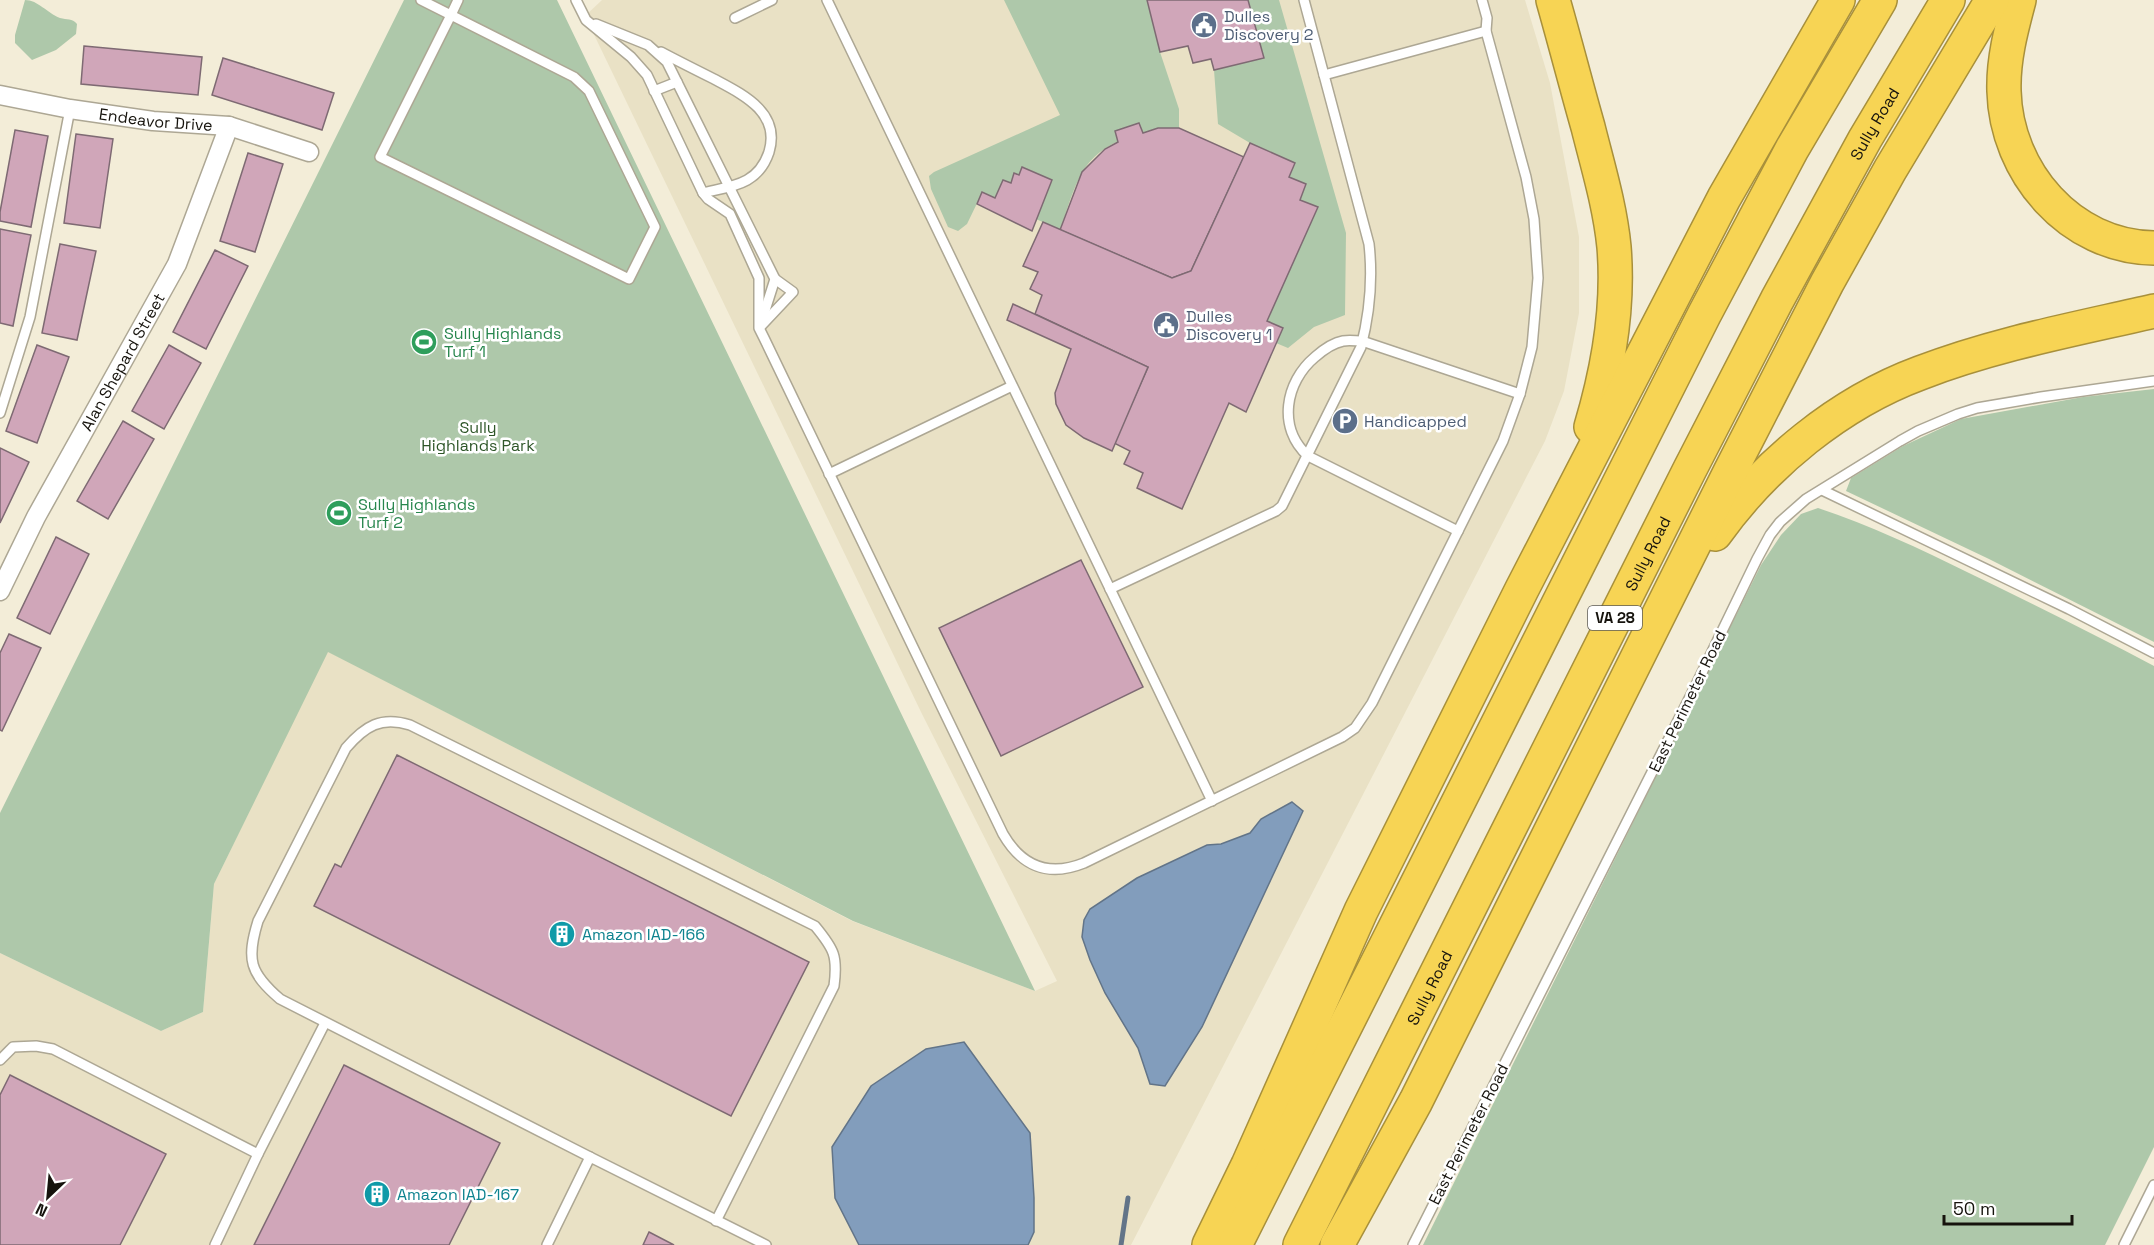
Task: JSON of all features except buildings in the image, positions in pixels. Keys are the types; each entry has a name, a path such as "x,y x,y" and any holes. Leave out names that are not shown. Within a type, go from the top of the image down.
{"highway":[{"path":"1522,589 1589,432 1605,372 1613,311 1614,250 1606,201 1553,0"},
{"path":"1209,1245 1248,1166 1361,911 1522,589 1724,198 1838,0"},
{"path":"1235,1245 1694,335 1792,149 1880,0"},
{"name":"Sully Road","path":"1300,1245 1777,300 1865,139 1948,0"},
{"path":"1336,1245 1416,1101 1827,283 1906,142 1992,0"},
{"path":"2019,0 2006,55 2004,90 2011,132 2027,171 2048,200 2073,222 2106,239 2142,248 2154,248"},
{"path":"1626,682 1666,619 1701,554 1726,519 1774,466 1830,422 1872,395 1918,373 1947,363 2026,341 2154,311"}],"street":[{"name":"Endeavor Drive","path":"0,95 70,110 153,121 229,126 309,152"},
{"name":"Alan Shepard Street","path":"0,591 36,517 177,264 229,126"}],"lane":[{"path":"421,0 451,15 574,76 593,96 655,227 629,279 380,157 451,15 458,0"},
{"path":"576,0 586,20 631,57 647,75 703,193 730,214 759,278 759,328 1003,834 1020,857 1034,865 1055,869 1074,867 1212,801 1354,728 1367,712 1503,441 1527,371 1536,324 1537,240 1526,177 1486,31 1487,18 1482,0"},
{"path":"735,18 772,0"},
{"path":"827,0 1212,801"},
{"path":"1110,589 1276,511 1287,498 1362,341 1371,297 1372,270 1369,244 1304,0"},
{"path":"586,20 648,45 747,98 761,110 771,141 765,159 752,178 703,193"},
{"path":"1324,75 1486,31"},
{"path":"648,45 667,62 775,279 793,292 759,328"},
{"path":"654,91 677,82"},
{"path":"0,414 30,317 70,110"},
{"path":"759,328 775,279"},
{"path":"1458,531 1308,456 1300,449 1290,426 1288,412 1290,393 1295,380 1306,364 1326,348 1344,341 1362,341 1520,394"},
{"name":"East Perimeter Road","path":"1413,1245 1694,689 1757,559 1780,522 1806,499 1909,436 1958,414 1977,408 2042,397 2154,381"},
{"path":"830,474 1012,386"},
{"path":"1822,490 2069,609 2154,654"},
{"path":"716,1221 834,986 837,964 830,944 815,926 410,725 395,720 369,727 346,748 258,921 252,943 254,970 263,985 280,999 326,1023 716,1221 766,1245"},
{"path":"215,1245 258,1154 326,1023"},
{"path":"0,1060 13,1047 36,1046 53,1049 258,1154"},
{"path":"546,1245 590,1157"},
{"path":"2124,1245 2154,1185"}],"shaded area":[{"path":"602,0 1525,0 1550,83 1579,237 1579,313 1564,391 1545,441 1131,1245 0,1245 0,953 161,1031 203,1012 214,884 327,651 852,921 1035,991 1057,981 922,714 585,16"}],"green space":[{"path":"25,0 34,2 60,18 73,21 77,24 76,34 56,50 32,60 15,43 15,35"},
{"name":"Sully Highlands Park","path":"404,0 557,0 1035,991 853,921 328,652 214,884 203,1012 161,1031 0,953 0,813"},
{"path":"1004,0 1147,0 1160,52 1179,109 1179,128 1152,131 1124,138 1100,152 1090,162 1075,186 1060,230 1036,219 1052,180 1023,167 1019,175 1014,173 1011,183 1003,181 995,198 982,193 967,224 958,231 948,227 931,189 929,176 934,172 1060,115"},
{"path":"1248,0 1279,0 1346,233 1345,315 1314,327 1288,348 1276,343 1267,321 1317,207 1300,200 1306,184 1289,177 1295,163 1250,143 1218,124 1214,70 1264,58"},
{"path":"2154,389 2154,642 1989,559 1846,491 1851,478 1903,446 1961,419 2083,397"},
{"path":"1818,508 1932,555 2154,666 2154,1147 2105,1245 1423,1245 1761,565 1781,535 1801,514"}],"water":[{"path":"1292,802 1303,811 1202,1027 1165,1086 1150,1084 1138,1048 1105,993 1090,960 1082,937 1084,920 1090,909 1137,878 1207,845 1221,844 1250,833 1261,819"},
{"path":"964,1042 1030,1133 1034,1232 1028,1245 859,1245 835,1198 832,1147 871,1086 926,1049"}],"waterway":[{"path":"1121,1245 1128,1198"}],"place":[{"name":"Dulles Discovery 2","path":"1204,25"},
{"name":"Dulles Discovery 1","path":"1166,325"},
{"name":"Sully Highlands Turf 1","path":"424,342"},
{"name":"Handicapped","path":"1345,421"},
{"name":"Sully Highlands Turf 2","path":"339,513"},
{"name":"Amazon IAD-166","path":"562,934"},
{"name":"Amazon IAD-167","path":"377,1194"}]}
